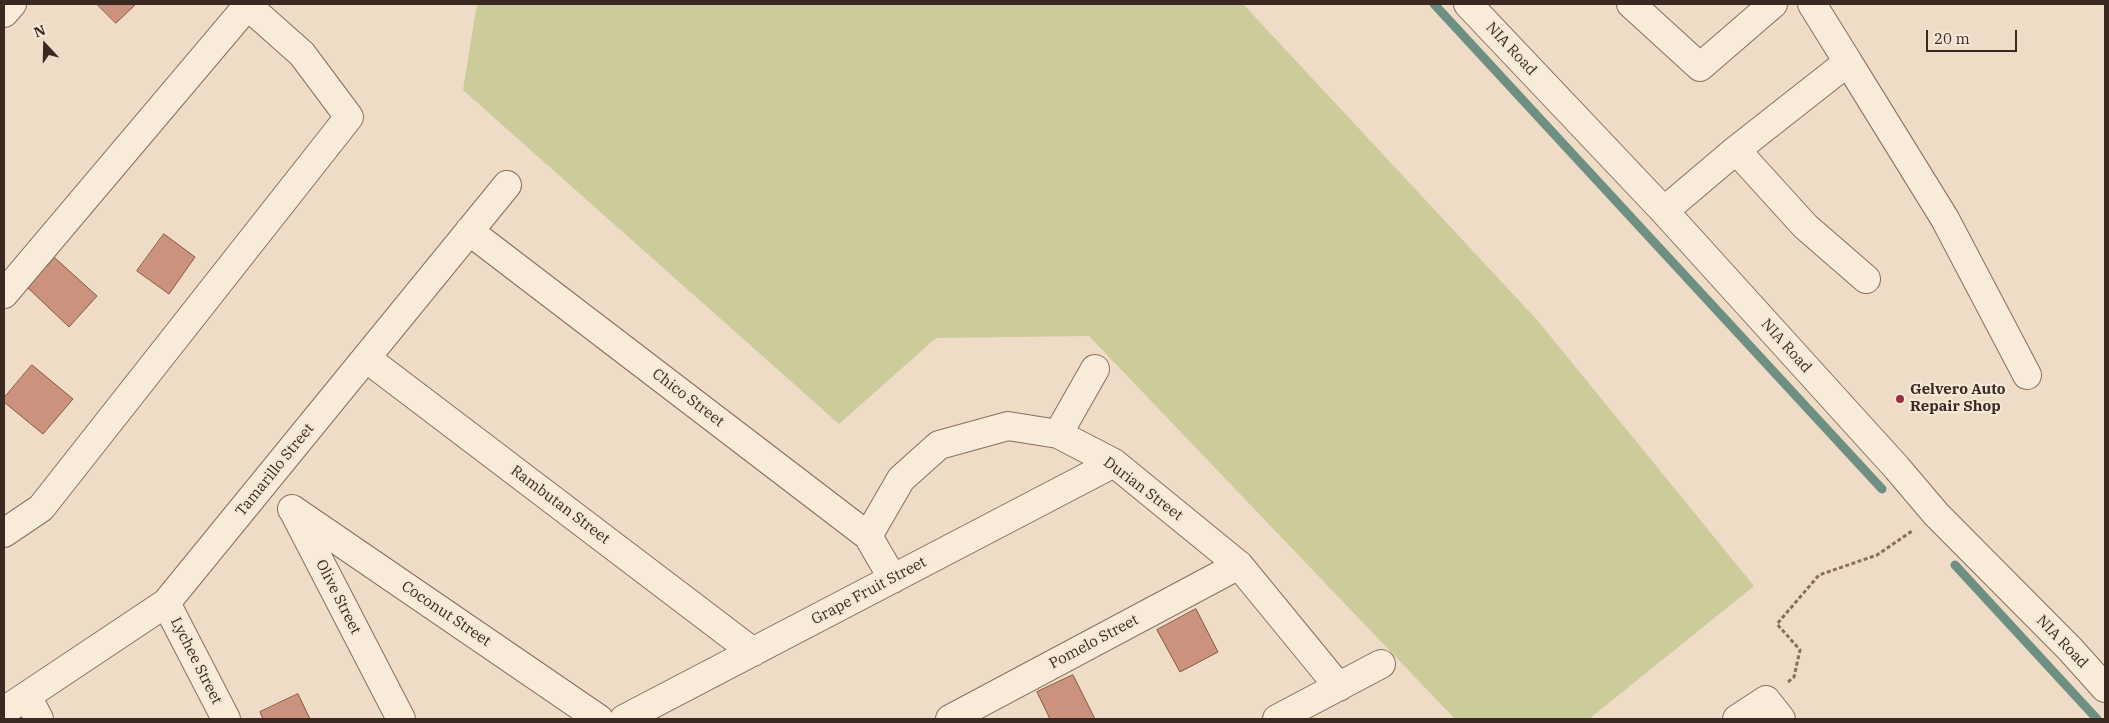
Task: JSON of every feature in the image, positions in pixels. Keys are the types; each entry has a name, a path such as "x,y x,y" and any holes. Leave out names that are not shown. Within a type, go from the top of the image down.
{"street":[{"path":"4,13 12,4"},
{"name":"NIA Road","path":"1468,4 1664,211 1897,468 1936,514 2105,688"},
{"path":"1631,4 1700,67 1773,4"},
{"path":"1812,4 1945,219 2027,375"},
{"path":"4,294 249,5 302,54 350,117 42,508 4,533"},
{"path":"1664,211 1736,150 1848,62"},
{"path":"1736,150 1805,226 1866,279"},
{"name":"Tamarillo Street","path":"4,711 166,603 507,185"},
{"name":"Chico Street","path":"469,231 868,536 893,579"},
{"name":"Rambutan Street","path":"366,358 754,652"},
{"path":"1058,434 1095,369"},
{"name":"Durian Street","path":"868,536 901,479 939,445 1008,426 1058,434 1114,463 1239,565 1338,686"},
{"name":"Grape Fruit Street","path":"624,719 1114,463"},
{"name":"Olive Street","path":"268,478 292,509 401,719"},
{"name":"Coconut Street","path":"292,509 599,719"},
{"name":"Pomelo Street","path":"950,719 1239,565"},
{"name":"Lychee Street","path":"166,603 226,719"},
{"path":"1277,719 1381,664"},
{"path":"27,696 39,719"},
{"path":"1737,719 1774,710"}],"path":[{"path":"1774,710 1794,677 1800,650 1777,624 1819,575 1877,555 1936,514"}],"shaded area":[{"path":"477,4 1243,4 1538,321 1754,586 1589,719 1455,719 1089,336 936,338 839,424 463,90"}],"building":[{"path":"97,4 136,4 116,23"},
{"path":"164,234 195,257 169,294 137,271"},
{"path":"55,258 97,296 69,327 27,287"},
{"path":"32,365 73,399 43,434 4,402 4,398"},
{"path":"1196,609 1218,652 1180,672 1157,630"},
{"path":"1073,675 1095,719 1050,719 1037,692"},
{"path":"298,694 310,719 263,719 260,712"}],"waterway":[{"path":"1434,4 1882,489"},
{"path":"1955,565 2097,719"}],"place":[{"name":"Gelvero Auto Repair Shop","path":"1900,399"}]}
